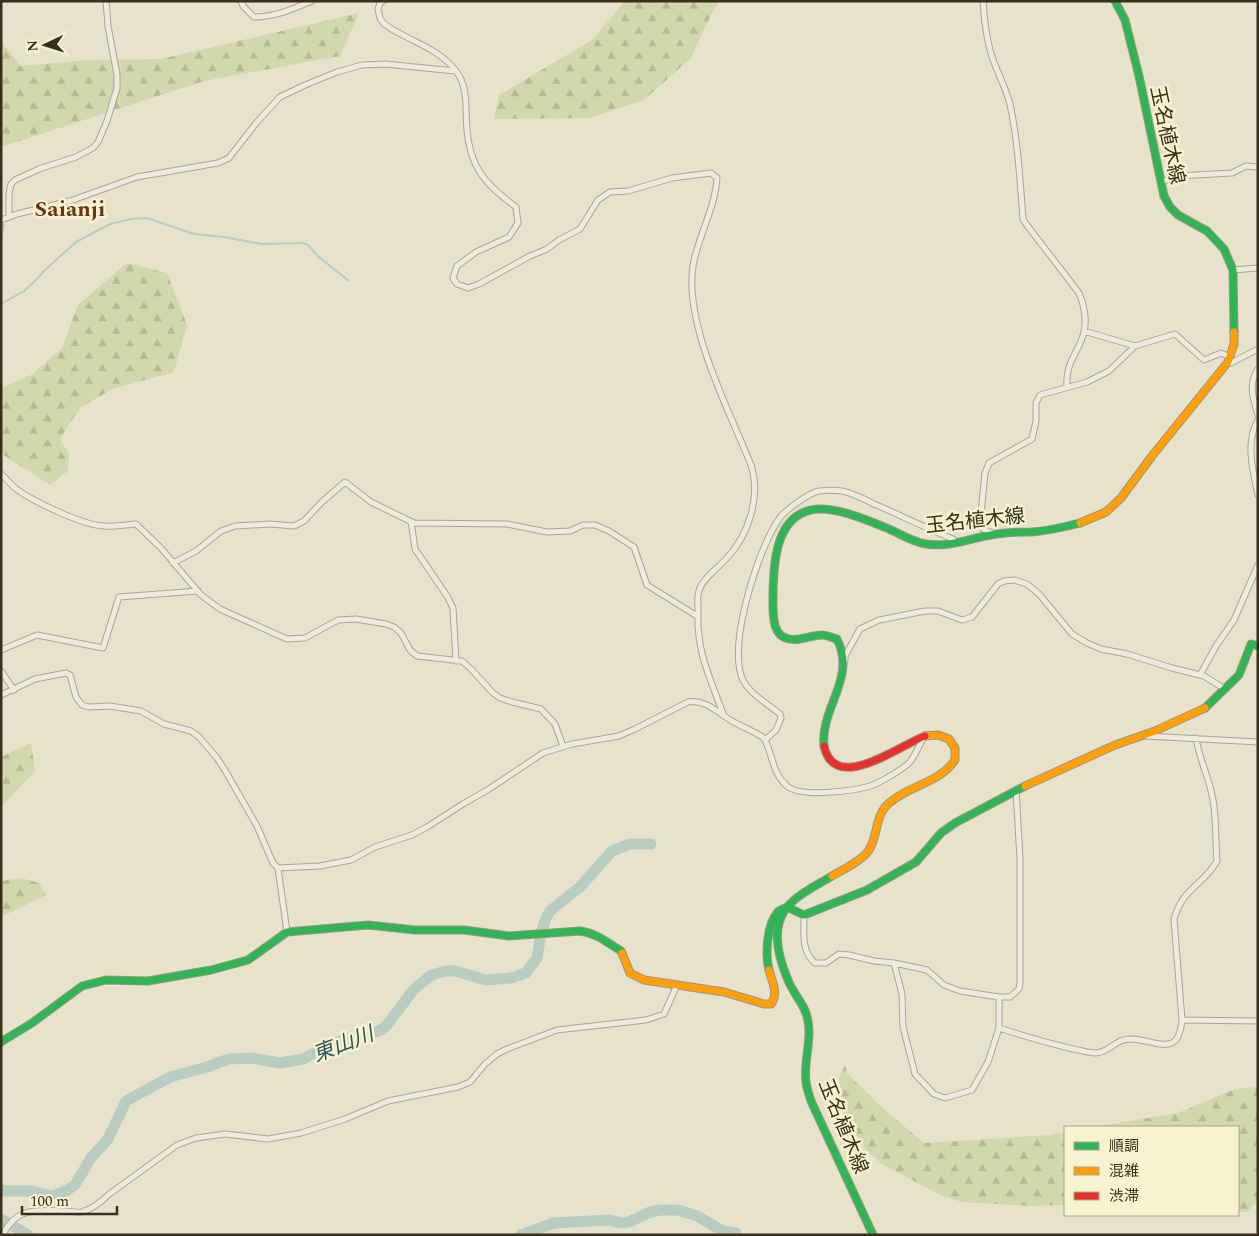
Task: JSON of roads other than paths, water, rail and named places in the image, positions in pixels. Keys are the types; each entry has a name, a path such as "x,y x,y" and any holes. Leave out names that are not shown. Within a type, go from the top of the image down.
{"main road":[{"name":"玉名植木線","path":"926,735 866,765 853,768 840,767 827,755 823,745 824,734 844,668 842,649 837,640 828,636 820,635 795,640 786,639 780,635 776,628 773,606 775,549 788,526 797,516 811,510 830,511 867,520 915,542 930,545 957,543 995,534 1039,531 1098,517 1113,508 1150,458 1229,359 1234,344 1233,270 1224,249 1216,238 1178,215 1170,207 1164,196 1125,20 1115,1"},
{"path":"787,907 804,915 867,890 916,862 941,833 955,823 1016,790 1106,749 1143,736 1199,712 1207,707 1239,674 1251,644 1258,646"},
{"path":"1,1042 32,1023 82,986 95,981 148,981 220,967 248,960 287,932 368,925 415,930 464,930 509,936 588,932 621,951 632,977 677,986 724,992 764,1004 771,1004 775,999 776,993 766,955 772,922 778,911 866,856 871,850 881,813 888,804 942,774 955,761 956,751 951,740 946,737 926,735"},
{"name":"玉名植木線","path":"787,907 778,923 780,955 788,981 806,1013 809,1030 806,1083 811,1101 873,1235"}],"street":[{"path":"9,216 9,194 15,180 39,169 76,157 93,148 108,121 117,88 117,75 108,26 106,1"},
{"path":"242,1 243,6 254,17 268,17 312,1"},
{"path":"383,1 378,9 381,20 389,27 441,56 456,71 466,94 470,150 479,173 494,190 516,206 518,223 509,237 476,252 456,266 453,278 457,284 468,288 479,284 530,256 547,249 580,229 598,200 610,192 628,191 672,178 711,173 717,178 716,192 698,241 693,265 692,292 701,337 714,374 752,465 756,493 750,515 730,556 702,584 699,591 697,630 700,652 724,716"},
{"path":"983,1 987,38 995,66 1006,89 1010,107 1019,164 1023,218 1079,293 1085,312 1084,331 1072,356 1066,375 1067,386"},
{"path":"1,220 9,216 70,201 137,177 174,169 218,163 229,158 257,122 280,98 337,72 362,65 385,64 456,71"},
{"path":"1161,182 1178,176 1232,174 1246,166 1258,167"},
{"path":"1233,270 1258,268"},
{"path":"1084,331 1135,346"},
{"path":"995,534 983,529 980,524 984,473 990,463 1032,439 1036,421 1036,403 1040,395 1087,382 1109,371 1135,346 1175,334 1204,360 1221,354 1229,359 1231,363 1258,348"},
{"path":"1258,369 1252,379 1253,399 1258,415"},
{"path":"1258,420 1253,429 1251,450 1252,467 1258,495"},
{"path":"1,474 15,488 51,508 90,524 104,526 136,524 141,527 198,591 220,609 240,620 287,639 305,638 338,620 369,621 394,627 401,633 410,650 416,656 462,661 500,698 542,709 554,724 563,746"},
{"path":"173,563 196,551 221,531 235,526 270,524 294,526 304,521 345,482 371,502 414,523 506,524 547,532 570,531 583,525 595,525 634,547 648,585 697,616"},
{"path":"765,740 776,730 781,718 780,714 751,691 744,682 740,671 738,649 742,622 757,567 780,517 811,494 818,491 840,490 887,509 953,539 957,543"},
{"path":"411,522 415,549 447,596 452,608 456,661"},
{"path":"1200,675 1216,646 1234,620 1258,565"},
{"path":"844,668 845,656 860,629 879,620 925,611 938,611 962,620 972,617 998,584 1014,580 1027,584 1040,594 1072,634 1086,643 1101,649 1127,654 1200,675 1225,689"},
{"path":"1,650 36,635 103,648 119,597 198,591"},
{"path":"1,671 14,690"},
{"path":"1,695 34,679 66,673 70,675 76,697 82,705 89,707 110,706 141,711 164,724 191,731 207,745 226,772 257,826 273,863 278,868 287,932"},
{"path":"278,868 342,863 357,857 375,846 412,834 489,789 538,756 563,746 619,736 688,702 697,701 707,705 765,740 776,774 787,787 794,791 820,792 857,789 879,783 909,762 926,735"},
{"path":"1143,736 1258,742"},
{"path":"999,1028 1041,1042 1096,1053 1108,1050 1118,1041 1131,1039 1166,1045 1177,1040 1182,1020 1174,919 1177,907 1186,893 1218,861 1212,793 1198,753 1196,738"},
{"path":"804,915 804,938 807,956 815,963 826,963 839,954 849,955 927,970 944,985 960,991 1010,997 1019,989 1020,983 1020,858 1016,790"},
{"path":"894,963 902,994 903,1027 915,1074 934,1094 945,1098 972,1090 988,1062 999,1028 999,997"},
{"path":"3,1235 6,1226 17,1216 28,1212 39,1210 82,1212 99,1203 177,1145 196,1138 225,1134 268,1139 301,1134 388,1101 458,1088 470,1082 485,1064 497,1054 545,1034 557,1030 646,1020 664,1014 677,986"},
{"path":"1182,1020 1258,1021"}],"waterway":[{"path":"1,304 24,291 76,242 110,224 131,219 147,218 194,234 262,244 303,243 308,245 319,257 349,281"},
{"path":"1,223 4,225 1,237"},
{"name":"東山川","path":"1,1190 32,1191 52,1196 66,1191 75,1185 91,1158 108,1139 126,1101 170,1077 229,1059 251,1058 280,1063 303,1059 331,1044 381,1030 387,1025 414,989 435,974 455,971 486,980 511,978 526,973 537,958 541,933 550,911 580,887 612,851 630,844 651,844"},
{"path":"521,1235 554,1223 610,1220 620,1223 629,1222 650,1212 661,1210 678,1210 697,1216 723,1231 736,1233"},
{"path":"1,1219 28,1235"}],"district":[{"name":"Saianji","path":"70,208"}]}
